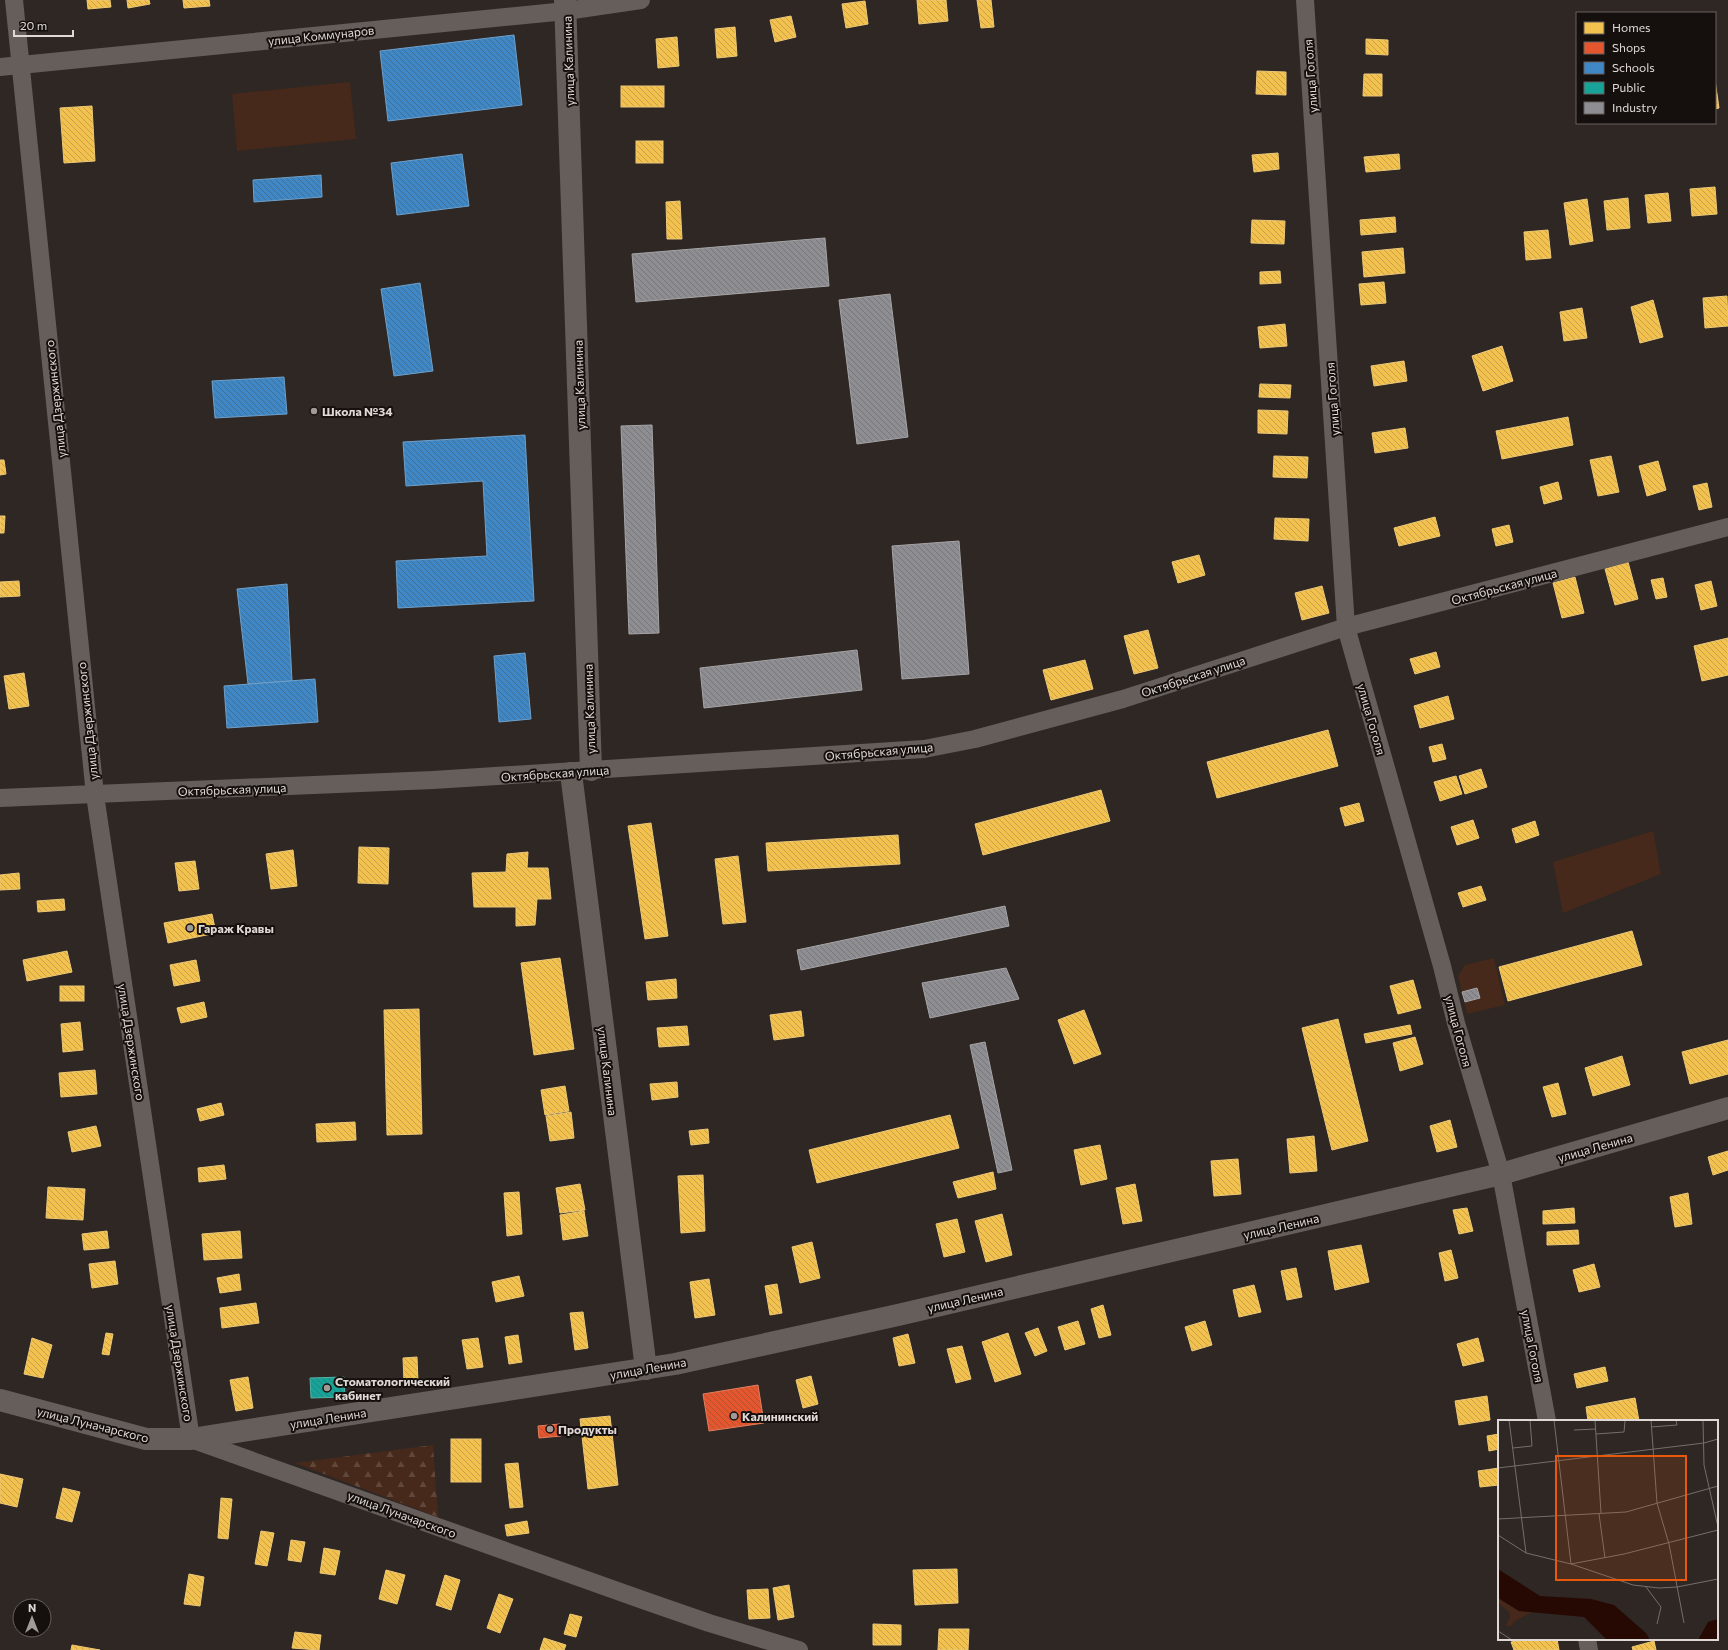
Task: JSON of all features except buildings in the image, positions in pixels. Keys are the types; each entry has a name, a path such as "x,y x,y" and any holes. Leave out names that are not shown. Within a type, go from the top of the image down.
{"street":[{"name":"улица Дзержинского","path":"14,0 95,795 191,1439"},
{"name":"улица Коммунаров","path":"0,67 566,5 641,0"},
{"name":"улица Гоголя","path":"1305,0 1346,627 1442,966 1456,1023 1501,1174 1546,1420"},
{"name":"улица Калинина","path":"566,5 581,771 646,1369"},
{"name":"Октябрьская улица","path":"0,798 95,795 581,771 924,749 975,739 1123,699 1346,627 1728,527"},
{"name":"улица Ленина","path":"191,1439 675,1364 898,1315 1501,1174 1728,1108"},
{"name":"улица Луначарского","path":"0,1400 146,1439 191,1439 647,1602 709,1623 800,1650"},
{"path":"1587,1640 1589,1650"}],"green space":[{"path":"350,82 356,139 237,151 232,94"},
{"path":"1653,831 1661,874 1563,913 1553,862"},
{"path":"1494,958 1505,1005 1467,1014 1458,976 1465,965"},
{"path":"433,1445 438,1517 295,1463"}],"place":[{"name":"Школа №34","path":"314,411"},
{"name":"Гараж Кравы","path":"190,928"},
{"name":"Стоматологический кабинет","path":"327,1388"},
{"name":"Калининский","path":"734,1416"},
{"name":"Продукты","path":"550,1429"}]}
